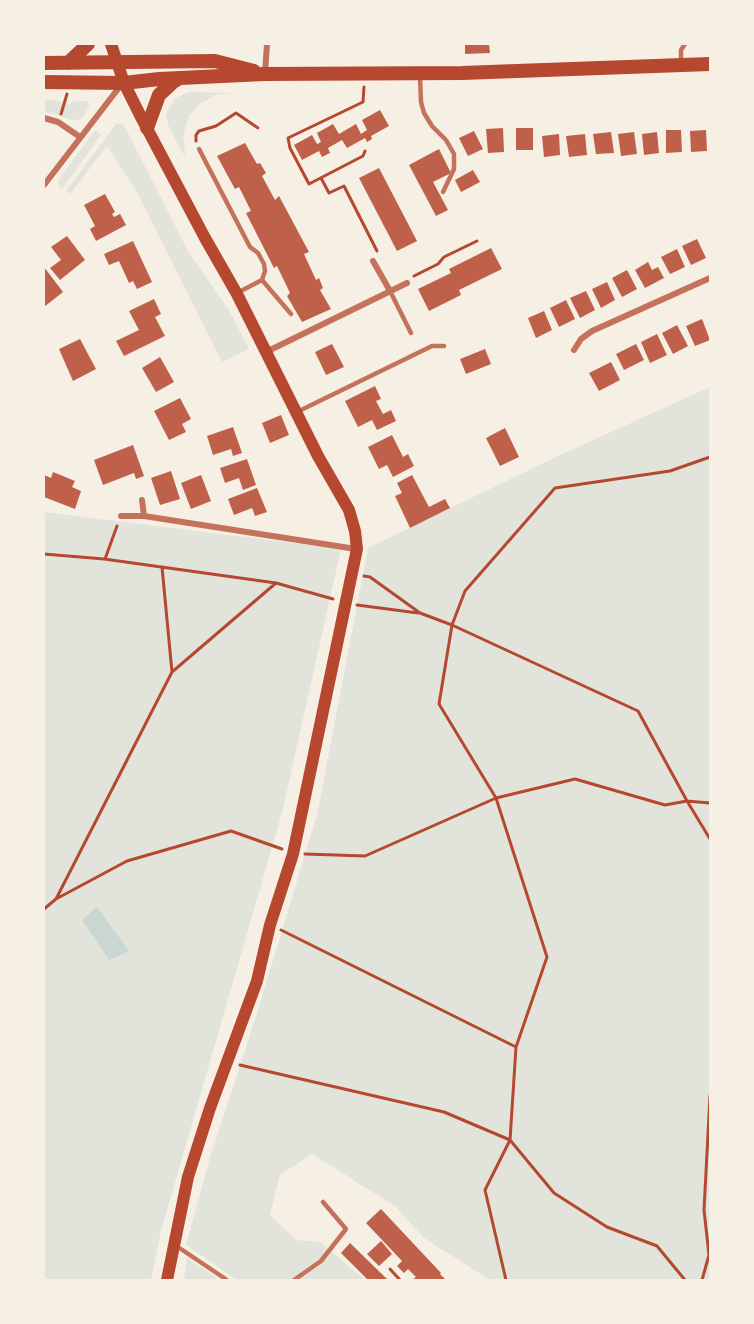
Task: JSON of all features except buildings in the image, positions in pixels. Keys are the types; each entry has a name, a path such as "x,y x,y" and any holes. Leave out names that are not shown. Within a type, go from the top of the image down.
{"main road":[{"path":"68,63 88,44"},
{"path":"111,44 124,83 349,510 357,549 293,854 270,924 257,981 188,1177 167,1281"},
{"path":"44,63 215,61 264,74"},
{"path":"44,82 124,83 181,77 264,74 420,73 711,64"},
{"path":"147,128 161,92 181,77"}],"street":[{"path":"264,74 267,44"},
{"path":"44,185 124,83"},
{"path":"44,118 57,122 80,137"},
{"path":"373,261 390,291"},
{"path":"574,350 581,339 592,331 711,278"},
{"path":"266,352 407,283"},
{"path":"142,500 144,516"},
{"path":"121,516 144,516 357,549"}],"lane":[{"path":"681,64 681,50 685,44"},
{"path":"420,73 421,102 424,113 432,126 446,140 454,154 454,169 443,192"},
{"path":"199,149 250,247 262,259 265,271 262,280 237,294"},
{"path":"262,280 291,314"},
{"path":"390,291 411,333"},
{"path":"296,412 432,346 444,346"},
{"path":"294,1281 321,1261 346,1229 323,1202"},
{"path":"173,1244 227,1281"}],"path":[{"path":"365,74 363,102 288,138 290,148 309,184 363,156 365,151"},
{"path":"61,115 66,104"},
{"path":"199,149 196,137 198,132 216,126 233,114 241,114 258,128"},
{"path":"321,178 328,193 344,186 380,257 373,261"},
{"path":"407,283 412,277 438,264 444,257 477,241"},
{"path":"506,1281 485,1190 510,1140 516,1047 547,957 496,798 439,704 452,626 465,591 555,488 670,471 711,456"},
{"path":"104,559 121,516"},
{"path":"44,554 104,559 276,583 344,603 420,613"},
{"path":"162,567 172,672"},
{"path":"351,573 370,577 420,613 638,711 687,801 711,839"},
{"path":"56,899 172,672 276,583"},
{"path":"44,909 56,899 127,861 231,831 293,854 365,856 496,798 575,779 665,804 687,801 711,803"},
{"path":"270,924 516,1047"},
{"path":"228,1062 444,1112 510,1140 554,1193 607,1227 657,1246 685,1281"},
{"path":"702,1281 709,1255 704,1210 711,1096"},
{"path":"390,1269 400,1281"}],"shaded area":[{"path":"188,92 234,93 215,95 200,104 189,116 183,136 186,159 168,125 166,115 174,99"},
{"path":"44,100 69,104 75,101 86,101 89,107 82,118 74,121 44,112"},
{"path":"116,124 122,124 125,127 188,251 230,312 249,349 222,362 137,192 107,146 70,194 66,191"},
{"path":"95,130 101,135 62,189 58,180"},
{"path":"710,387 710,1280 490,1280 424,1238 395,1206 312,1154 280,1175 270,1215 296,1240 320,1242 365,1280 237,1280 186,1245 209,1161 317,815 368,548 558,456"},
{"path":"44,512 341,549 283,809 161,1231 151,1280 44,1280"},
{"path":"97,907 129,951 109,960 82,920"},
{"path":"187,1258 220,1280 184,1280"}]}
